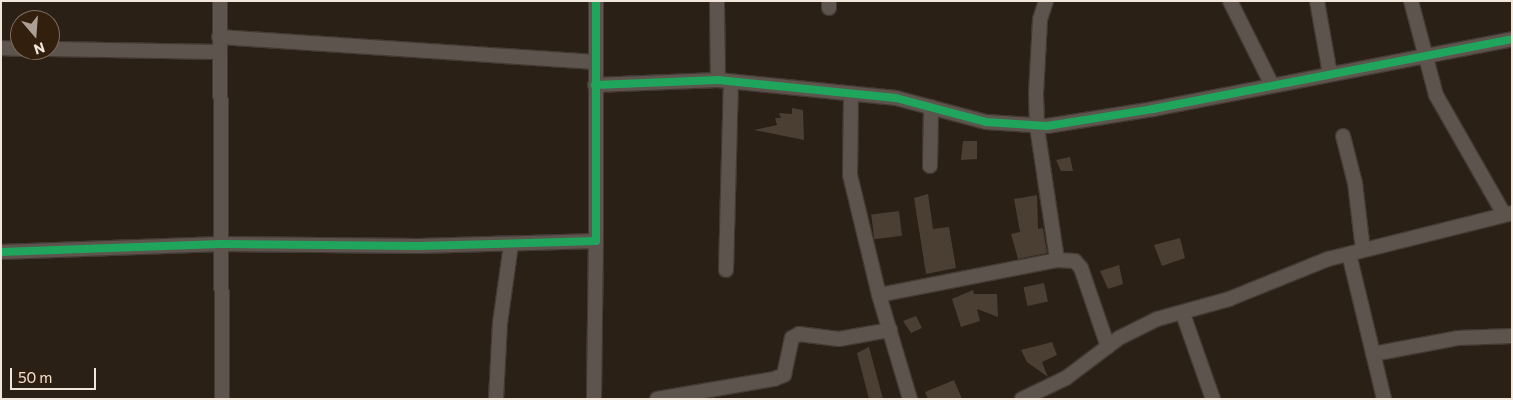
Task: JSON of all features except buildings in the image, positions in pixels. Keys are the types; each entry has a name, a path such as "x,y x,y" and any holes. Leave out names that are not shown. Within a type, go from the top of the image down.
{"street":[{"path":"220,1 218,37 222,399"},
{"path":"594,399 596,1"},
{"path":"717,1 724,82 726,270"},
{"path":"1046,1 1040,20 1038,127 1057,260"},
{"path":"1230,1 1272,85"},
{"path":"1317,1 1330,74"},
{"path":"1022,399 1066,378 1137,327 1183,314 1348,254 1508,214 1436,95 1411,1"},
{"path":"218,37 595,62"},
{"path":"595,85 724,82 896,98 986,122 1038,127 1112,117 1330,74 1426,58 1512,38"},
{"path":"60,49 219,52"},
{"path":"851,95 850,175 879,295 910,399"},
{"path":"930,166 931,107"},
{"path":"1343,136 1355,183 1363,250"},
{"path":"1,252 220,244 511,245 596,242"},
{"path":"496,399 500,323 511,245"},
{"path":"1348,254 1384,399"},
{"path":"879,295 1057,260 1075,261 1081,268 1108,347"},
{"path":"1183,314 1213,399"},
{"path":"657,399 774,379 784,375 792,338 799,334 839,339 890,330"},
{"path":"1373,354 1458,338 1512,336"}],"cycle path":[{"path":"1,252 221,244 419,246 596,241 596,1"},
{"path":"595,85 718,80 896,98 986,122 1047,126 1153,109 1512,39"}]}
